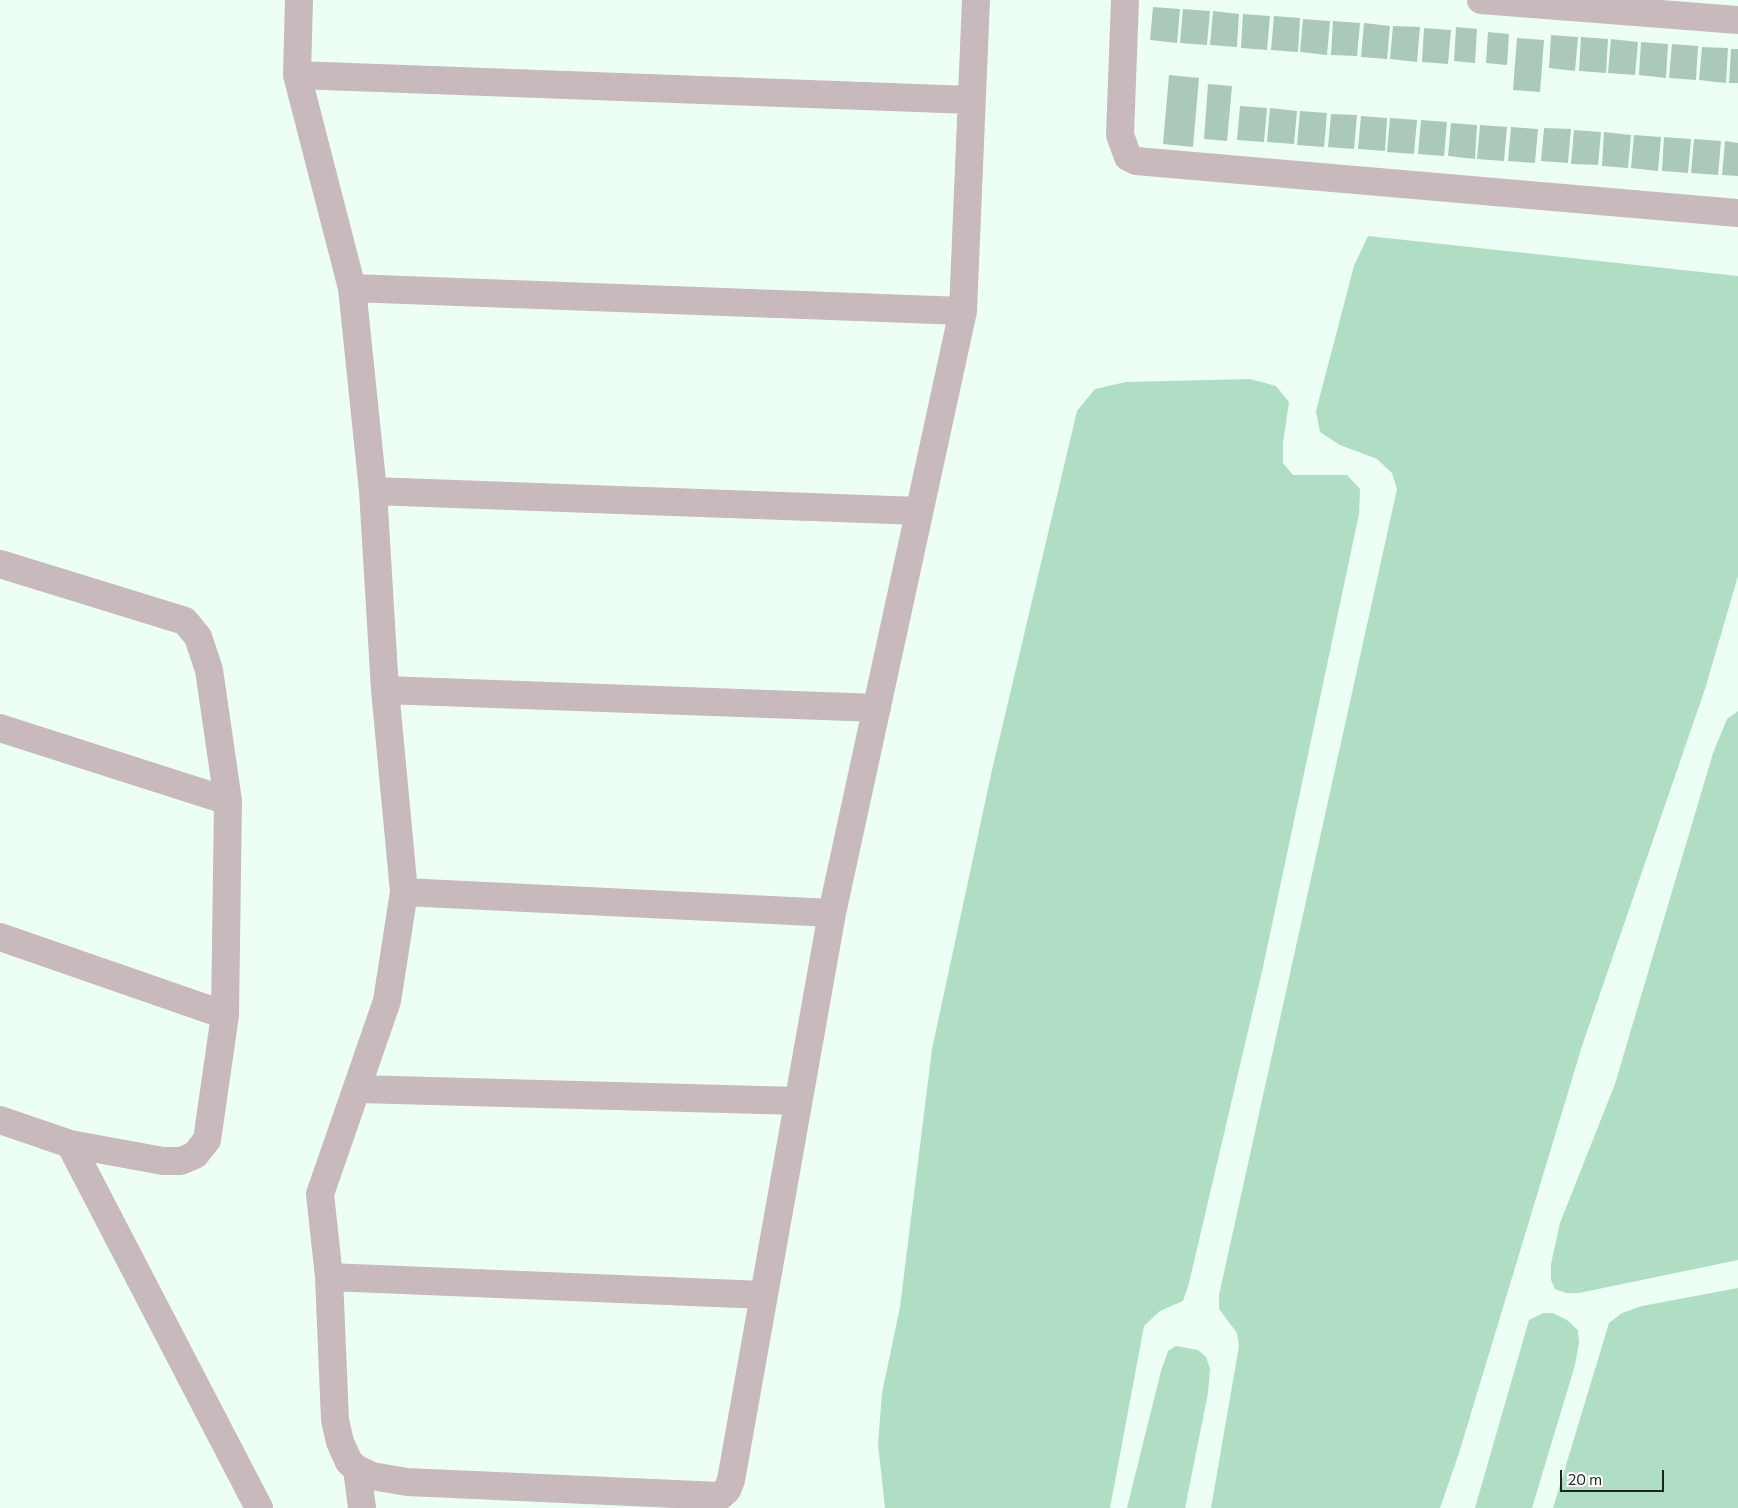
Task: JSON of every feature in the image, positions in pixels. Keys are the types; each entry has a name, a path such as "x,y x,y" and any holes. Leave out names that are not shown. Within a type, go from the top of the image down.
{"street":[{"path":"299,0 297,75 352,288 373,491 385,690 404,892 387,1001 320,1194 329,1277 335,1420 340,1442 349,1462 357,1469 372,1476 407,1482 720,1496 727,1490 731,1480 832,913 963,311 976,0"},
{"path":"1125,0 1120,135 1128,157 1136,161 1738,213"},
{"path":"1481,0 1738,20"},
{"path":"297,75 971,100"},
{"path":"352,288 963,311"},
{"path":"373,491 919,511"},
{"path":"0,564 185,621 198,637 209,670 228,801 225,1015 207,1140 195,1154 181,1161 163,1161 70,1144 0,1120"},
{"path":"385,690 877,708"},
{"path":"0,728 228,801"},
{"path":"404,892 832,913"},
{"path":"0,937 225,1015"},
{"path":"358,1089 798,1101"},
{"path":"70,1144 259,1508"},
{"path":"329,1277 763,1295"},
{"path":"357,1469 362,1508"}],"shaded area":[{"path":"1368,236 1738,276 1738,576 1705,689 1582,1046 1459,1453 1440,1508 1211,1508 1239,1346 1237,1333 1219,1309 1219,1295 1397,489 1392,473 1377,459 1340,445 1320,432 1316,411 1354,266"},
{"path":"1250,379 1276,386 1289,402 1283,443 1283,463 1293,475 1347,475 1360,489 1359,514 1263,967 1189,1283 1183,1301 1160,1311 1144,1326 1110,1508 885,1508 878,1444 882,1393 900,1307 932,1049 992,770 1077,411 1095,389 1126,382"},
{"path":"1738,711 1738,1260 1579,1293 1566,1293 1555,1289 1551,1280 1551,1264 1560,1223 1615,1084 1713,753 1727,719"},
{"path":"1738,1288 1738,1508 1553,1508 1609,1323 1622,1313 1642,1306"},
{"path":"1543,1313 1553,1313 1567,1320 1578,1330 1579,1343 1575,1365 1532,1508 1475,1508 1529,1320"},
{"path":"1176,1346 1198,1350 1206,1357 1210,1369 1208,1393 1185,1508 1127,1508 1161,1371 1168,1351"}],"building":[{"path":"1153,7 1180,9 1177,43 1150,40"},
{"path":"1183,9 1210,11 1207,45 1180,43"},
{"path":"1213,11 1239,14 1237,47 1210,45"},
{"path":"1243,14 1270,16 1267,50 1241,48"},
{"path":"1274,16 1300,18 1298,52 1271,50"},
{"path":"1303,19 1330,21 1327,55 1300,52"},
{"path":"1333,21 1360,23 1357,56 1331,55"},
{"path":"1364,23 1390,26 1387,59 1361,57"},
{"path":"1393,26 1420,27 1417,62 1390,59"},
{"path":"1456,27 1477,29 1475,63 1454,61"},
{"path":"1424,28 1451,30 1448,64 1422,62"},
{"path":"1488,32 1509,34 1507,65 1486,63"},
{"path":"1551,35 1578,37 1575,71 1549,68"},
{"path":"1581,37 1608,39 1606,73 1579,71"},
{"path":"1517,38 1544,40 1540,92 1513,90"},
{"path":"1611,39 1638,42 1635,75 1608,73"},
{"path":"1641,42 1668,44 1666,78 1639,75"},
{"path":"1672,44 1698,46 1696,80 1669,78"},
{"path":"1702,47 1728,48 1726,83 1699,80"},
{"path":"1731,49 1738,49 1738,83 1729,83"},
{"path":"1169,75 1199,78 1193,147 1163,144"},
{"path":"1208,84 1232,86 1227,141 1204,139"},
{"path":"1240,106 1267,108 1264,142 1237,140"},
{"path":"1270,108 1297,111 1294,144 1267,142"},
{"path":"1300,111 1327,113 1324,147 1297,145"},
{"path":"1331,114 1357,115 1354,149 1328,147"},
{"path":"1361,116 1387,118 1385,151 1358,149"},
{"path":"1390,118 1417,120 1414,154 1387,152"},
{"path":"1421,120 1447,122 1444,156 1418,154"},
{"path":"1451,123 1477,125 1475,159 1448,156"},
{"path":"1480,125 1507,127 1504,161 1477,159"},
{"path":"1511,127 1538,129 1535,163 1508,161"},
{"path":"1544,128 1571,129 1568,163 1541,161"},
{"path":"1574,130 1601,132 1598,165 1571,164"},
{"path":"1604,132 1631,135 1628,168 1602,166"},
{"path":"1634,135 1661,137 1658,171 1631,168"},
{"path":"1664,137 1691,139 1688,173 1662,171"},
{"path":"1694,139 1721,141 1718,175 1691,173"},
{"path":"1725,141 1738,143 1738,176 1722,175"}]}
